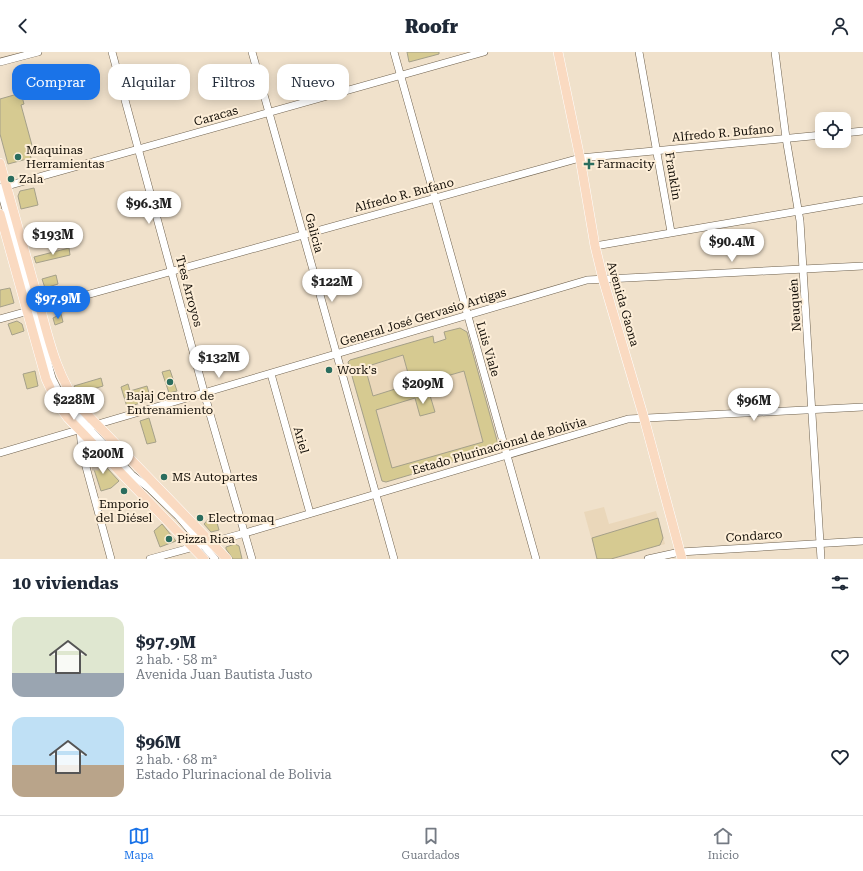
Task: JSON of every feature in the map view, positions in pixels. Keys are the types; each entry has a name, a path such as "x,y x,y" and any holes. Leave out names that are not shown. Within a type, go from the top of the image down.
{"main road":[{"name":"Avenida Gaona","path":"558,52 580,158 595,246 603,279 644,418 681,555"},
{"path":"0,163 2,187 34,309 51,392 64,412 89,427 207,543 227,559"},
{"path":"0,214 34,309 60,375 66,387 81,408 89,427 111,467 204,559"}],"street":[{"path":"0,62 38,52"},
{"name":"Tres Arroyos","path":"112,52 137,149 252,559"},
{"name":"Galicia","path":"252,52 394,559"},
{"name":"Luis Viale","path":"394,52 536,559"},
{"name":"Caracas","path":"2,187 484,52"},
{"name":"Franklin","path":"639,52 658,149 671,232"},
{"name":"Neuquén","path":"775,52 786,138 798,211 804,270 821,559"},
{"path":"851,132 863,131"},
{"name":"Alfredo R. Bufano","path":"0,319 580,158 658,149 815,136"},
{"path":"595,246 863,200"},
{"name":"General José Gervasio Artigas","path":"0,453 587,280 863,266"},
{"name":"Ariel","path":"271,374 310,512"},
{"name":"Estado Plurinacional de Bolivia","path":"150,559 245,533 310,512 506,456 628,419 863,406"},
{"path":"89,427 82,452 89,467 111,559"},
{"name":"Condarco","path":"648,559 820,543 863,541"},
{"path":"207,543 215,559"}],"shaded area":[{"path":"433,336 444,377 464,371 483,442 380,472 348,362 350,360"},
{"path":"604,507 609,524 656,511 665,544 611,559 597,559 584,512"}],"building":[{"path":"407,52 439,52 439,54 409,62"},
{"path":"12,96 12,100 23,100 24,104 21,105 33,149 29,150 31,158 8,164 0,134 0,99"},
{"path":"34,188 38,205 21,209 18,196 20,191"},
{"path":"69,248 70,255 36,263 34,257"},
{"path":"56,275 58,284 45,288 42,279"},
{"path":"10,288 14,303 0,307 0,290"},
{"path":"61,314 63,322 55,325 53,318"},
{"path":"17,321 22,324 24,331 12,335 8,324"},
{"path":"460,328 467,332 498,444 494,450 386,482 382,481 348,362 350,360 433,336 434,343 446,339 444,332","holes":["403,355 411,384 373,396 365,367","464,371 483,442 392,468 376,410 415,398 420,416 435,412 426,382"]},
{"name":"Bajaj Centro de Entrenamiento","path":"170,370 177,391 169,393 162,372"},
{"path":"35,371 38,386 27,389 23,374"},
{"path":"101,378 103,386 80,393 74,386"},
{"path":"128,384 130,391 147,386 151,400 127,407 121,387"},
{"path":"149,418 156,442 147,444 140,421"},
{"path":"95,455 119,481 111,488 101,491 90,457"},
{"path":"212,515 215,516 219,530 211,532 204,524"},
{"path":"658,518 663,538 660,545 611,559 597,559 592,538"},
{"path":"162,524 176,541 160,547 154,531"},
{"path":"235,544 239,546 242,559 233,559 226,549 226,547"}],"tunnel":[{"path":"92,467 107,467"}],"place":[{"name":"Maquinas Herramientas","path":"18,157"},
{"name":"Farmacity","path":"589,164"},
{"name":"Zala","path":"11,179"},
{"name":"Work's","path":"329,370"},
{"name":"Bajaj Centro de Entrenamiento","path":"170,382"},
{"name":"MS Autopartes","path":"164,477"},
{"name":"Emporio del Diésel","path":"124,491"},
{"name":"Electromaq","path":"200,518"},
{"name":"Pizza Rica","path":"169,539"}]}
